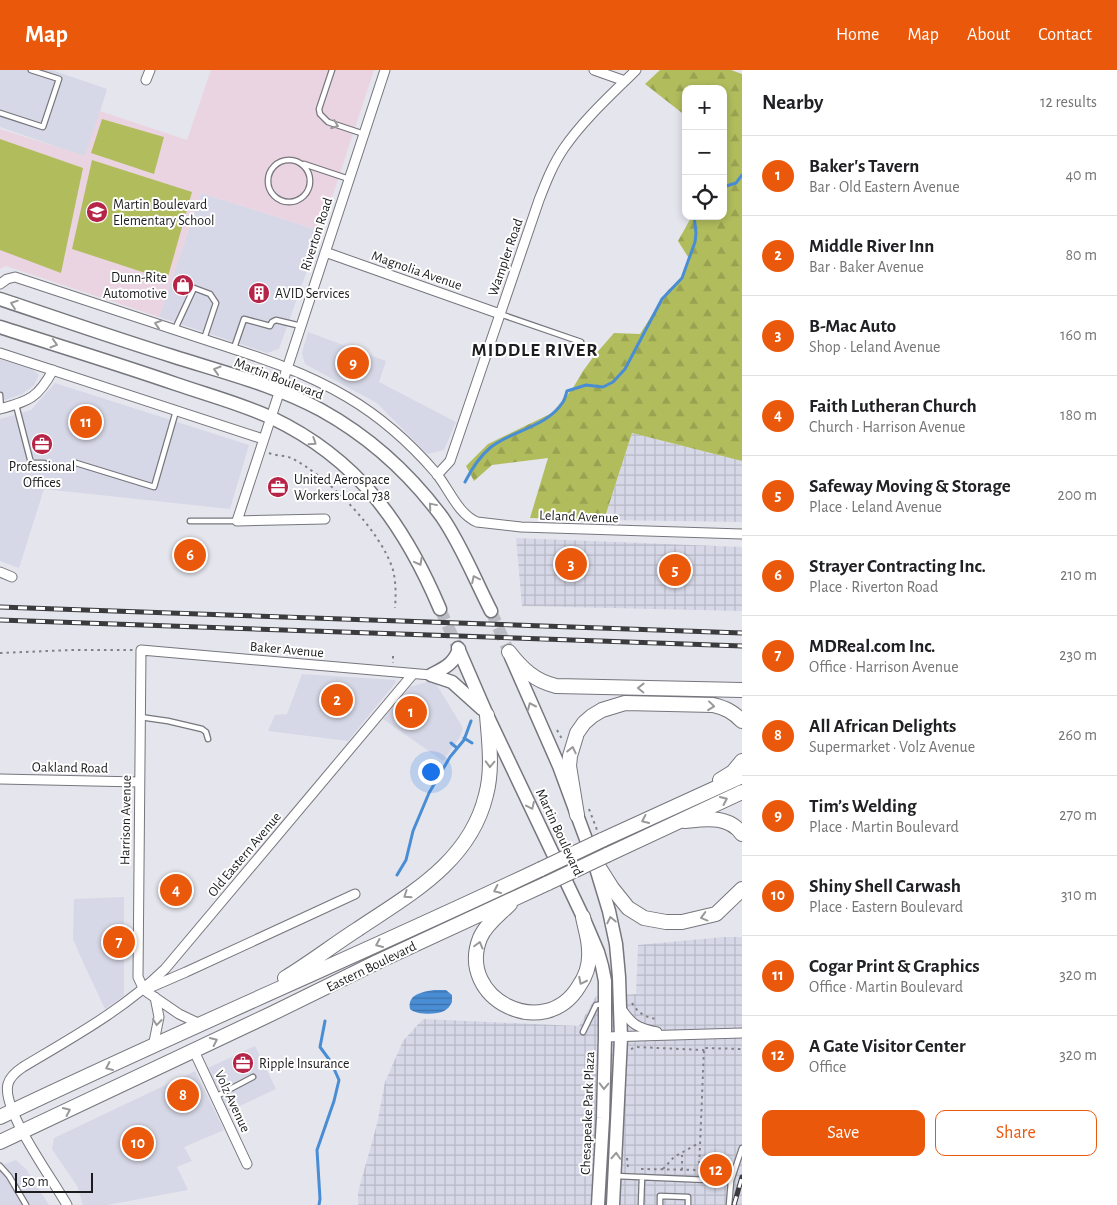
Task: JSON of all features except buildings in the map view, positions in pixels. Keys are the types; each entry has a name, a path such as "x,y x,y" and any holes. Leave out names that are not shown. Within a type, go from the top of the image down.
{"main road":[{"name":"Martin Boulevard","path":"0,299 279,391 340,421 403,472 441,517 451,532 491,611"},
{"path":"0,327 111,362 271,417 296,430 349,470 388,511 425,574 440,609"},
{"name":"Martin Boulevard","path":"431,675 446,668 454,661 459,648 598,952 605,981 604,1037"},
{"name":"Martin Boulevard","path":"509,651 523,687 559,766 583,812 616,944 621,1038"},
{"path":"509,651 528,673 538,680 556,686 742,690"},
{"path":"244,1005 317,958 418,888 447,865 472,831 486,794 490,763 488,715 452,682 431,675"},
{"path":"583,812 569,766 572,744 584,723 602,710 625,703 713,705 725,708 742,721"},
{"path":"689,800 733,772 742,761"},
{"name":"Eastern Boulevard","path":"0,1117 200,1024 424,924 542,869 600,838 742,776"},
{"name":"Eastern Boulevard","path":"0,1142 194,1051 376,962 742,792"},
{"path":"675,822 713,818 726,822 738,829 742,834"},
{"path":"593,858 612,888 628,908 644,918 666,922 682,922 716,914 742,888"},
{"path":"518,896 486,927 480,938 476,965 486,988 502,1004 514,1010 532,1013 544,1012 561,1004 575,993 587,970 589,960 583,917"},
{"name":"Chesapeake Park Plaza","path":"598,1205 603,1118 604,1037"},
{"path":"614,1205 621,1038"}],"street":[{"path":"146,80 150,70"},
{"name":"Riverton Road","path":"237,521 385,70"},
{"path":"594,70 625,81"},
{"name":"Wampler Road","path":"437,475 450,461 539,200 557,159 581,127 636,70"},
{"name":"Magnolia Avenue","path":"325,252 500,314"},
{"name":"Martin Boulevard","path":"0,284 15,277 287,367 329,387 379,418 408,444 437,475"},
{"path":"0,353 263,440"},
{"path":"0,409 26,402 36,395 53,370"},
{"name":"Leland Avenue","path":"437,475 468,517 484,524 521,528 742,534"},
{"path":"237,521 325,519"},
{"path":"0,572 12,577"},
{"name":"Baker Avenue","path":"141,650 431,675"},
{"name":"Harrison Avenue","path":"141,650 138,977 144,990"},
{"name":"Old Eastern Avenue","path":"67,1205 31,1149 4,1087 23,1066 104,1019 144,990 183,948 413,674"},
{"name":"Oakland Road","path":"0,779 139,782"},
{"path":"144,990 355,894"},
{"path":"144,990 179,1014 200,1024"},
{"path":"153,1047 159,1017 155,998"},
{"name":"Chesapeake Park Plaza","path":"620,1006 628,1019 638,1027 670,1035"},
{"name":"Chesapeake Park Plaza","path":"604,1037 742,1033"},
{"name":"Volz Avenue","path":"194,1051 247,1164"}],"lane":[{"path":"0,113 43,127 59,79 31,70"},
{"path":"332,70 319,109 320,114 328,122 364,134"},
{"path":"300,163 306,168 311,180 307,194 296,202 282,202 276,198 268,186 268,180 274,167 279,162 286,160 300,163 349,180"},
{"path":"175,330 194,288 210,294 216,303 204,339"},
{"path":"500,314 581,342"},
{"path":"233,349 244,319 270,326 276,320 301,326"},
{"path":"0,395 0,409"},
{"path":"16,405 31,463 44,463"},
{"path":"76,463 154,486 176,410"},
{"path":"190,521 237,521"},
{"path":"140,717 168,721 202,730 206,732 208,739"},
{"path":"583,1032 596,1005 605,1004"},
{"path":"215,1096 253,1077"},
{"path":"729,1205 730,1181 742,1148"},
{"path":"0,1166 9,1176 26,1205"},
{"path":"615,1176 730,1181"},
{"path":"641,1205 642,1177"},
{"path":"660,1205 660,1196 688,1197 688,1205"}],"path":[{"path":"260,449 274,455 290,457 332,486 351,505 388,556 393,571 396,592 395,608"},
{"path":"0,653 141,650"},
{"path":"583,812 600,838"},
{"path":"626,1054 630,1049 636,1047 704,1050 704,1048 742,1049"},
{"path":"699,1170 704,1050"},
{"path":"663,1169 674,1157 700,1143"},
{"path":"627,1150 628,1168"},
{"path":"682,1154 682,1170"}],"shaded area":[{"path":"0,70 52,70 107,89 86,157 0,127"},
{"name":"Martin Boulevard Elementary School","path":"211,70 374,70 321,231 201,193 159,317 6,266 0,269 0,129 85,156 100,111 187,140"},
{"path":"201,193 321,231 279,349 267,353 159,317"},
{"path":"308,332 386,361 379,382 456,422 444,450 427,454 377,403 305,364 302,353"},
{"path":"0,359 32,369 39,375 34,385 22,394 0,402"},
{"path":"55,383 249,445 230,509 44,489 19,568 0,561 0,419 31,410"},
{"path":"632,433 742,461 742,522 604,520"},
{"path":"516,538 742,547 742,611 522,606"},
{"path":"302,674 395,680 396,682 348,741 268,731 275,715 287,714"},
{"path":"427,682 435,682 463,728 460,737 443,761 383,719 410,687"},
{"path":"124,897 124,996 105,1009 73,939 74,899"},
{"path":"742,937 742,1205 358,1205 358,1192 377,1124 385,1082 403,1041 423,1019 579,1026 596,996 636,994 638,945"},
{"path":"255,1046 276,1089 227,1112 208,1068"},
{"path":"195,1071 224,1130 184,1147 192,1161 177,1167 188,1190 107,1205 83,1205 77,1186 52,1149 54,1138"},
{"path":"16,1160 26,1169 49,1205 0,1205 0,1166"}],"green space":[{"path":"660,70 731,70 742,74 742,461 632,433 604,520 530,518 548,458 492,465 474,481 466,466 488,444 552,413 573,388 594,356 614,333 640,334 668,290 683,278 690,260 678,241 690,220 727,220 727,85 682,85 682,113 645,84"},
{"path":"102,119 164,137 154,174 91,153"},
{"path":"0,139 83,168 61,273 0,250"},
{"path":"92,160 192,192 167,280 72,249"}],"water":[{"path":"446,990 452,995 452,1002 447,1009 427,1014 410,1009 413,997 420,993"}],"waterway":[{"path":"727,186 736,183 742,175"},
{"path":"465,482 476,463 491,447 548,417 563,402 567,391 586,385 603,387 613,382 625,369 662,299 682,278 695,242 694,220"},
{"path":"397,875 406,860 413,831 429,793 450,757 464,740 471,721"},
{"path":"464,738 472,743"},
{"path":"451,743 457,748"},
{"path":"319,1205 317,1150 334,1101 339,1080 331,1062 320,1047 325,1021"}],"tunnel":[{"path":"440,609 458,648"},
{"path":"491,611 508,650"}],"railway":[{"path":"0,607 742,633"},
{"path":"0,620 742,646"},
{"path":"734,1205 742,1177"}],"place":[{"name":"Martin Boulevard Elementary School","path":"97,212"},
{"name":"Dunn-Rite Automotive","path":"183,285"},
{"name":"AVID Services","path":"259,293"},
{"name":"Tim’s Welding","path":"353,363"},
{"name":"Cogar Print & Graphics","path":"86,422"},
{"name":"Professional Offices","path":"42,444"},
{"name":"United Aerospace Workers Local 738","path":"278,487"},
{"name":"Strayer Contracting Inc.","path":"190,555"},
{"name":"B-Mac Auto","path":"571,564"},
{"name":"Safeway Moving & Storage","path":"675,570"},
{"name":"Middle River Inn","path":"337,700"},
{"name":"Baker's Tavern","path":"411,712"},
{"name":"Faith Lutheran Church","path":"176,890"},
{"name":"MDReal.com Inc.","path":"119,942"},
{"name":"Ripple Insurance","path":"243,1063"},
{"name":"All African Delights","path":"183,1095"},
{"name":"Shiny Shell Carwash","path":"138,1143"},
{"name":"A Gate Visitor Center","path":"716,1170"}],"district":[{"name":"MIDDLE RIVER","path":"535,349"}]}
